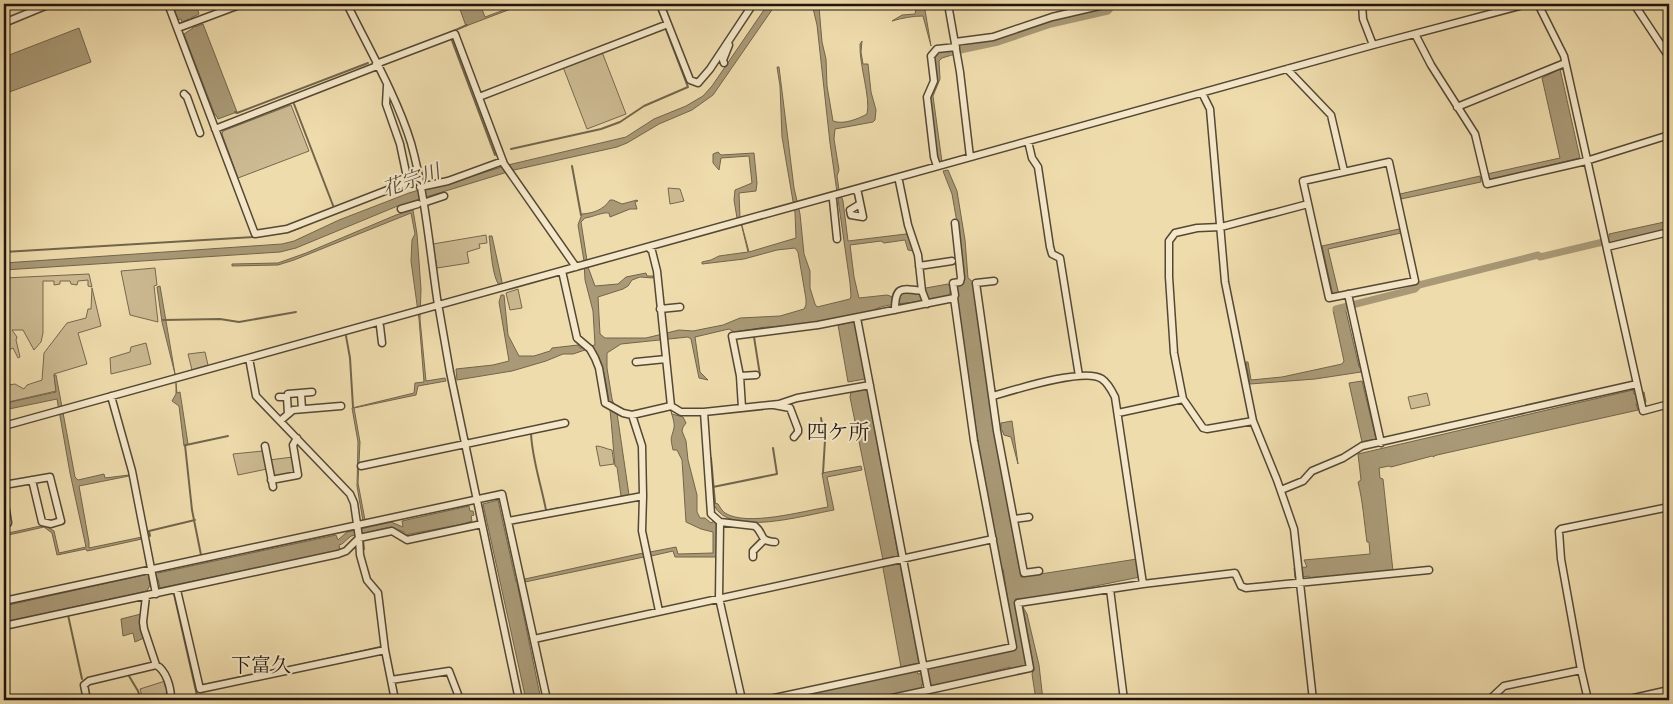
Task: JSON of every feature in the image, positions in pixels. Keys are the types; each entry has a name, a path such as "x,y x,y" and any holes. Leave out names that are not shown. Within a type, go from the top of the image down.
{"street":[{"path":"4,23 50,4"},
{"path":"168,4 255,234 287,229 408,182 400,144 386,104 387,86"},
{"path":"178,28 242,4"},
{"path":"347,4 387,86 410,142 420,187 421,203 450,372 519,700"},
{"path":"660,4 690,80 693,82 698,82 710,68 754,4"},
{"path":"747,13 759,4"},
{"path":"948,4 970,157"},
{"path":"937,166 934,157 927,97 934,81 931,56 937,49 992,37 1052,18 1108,4"},
{"path":"1362,4 1363,19 1373,45"},
{"path":"4,426 439,307 576,267 1373,45 1527,4"},
{"path":"1538,4 1566,63 1586,161 1644,411 1669,404"},
{"path":"1634,4 1669,57"},
{"path":"479,97 668,24"},
{"path":"215,129 455,34 503,162 576,267"},
{"path":"1415,34 1431,66 1475,134 1487,184 1586,161 1669,135"},
{"path":"724,63 723,60 729,45 727,42"},
{"path":"1457,107 1566,63"},
{"path":"1287,69 1331,115 1344,171"},
{"path":"1202,93 1210,108 1225,282 1252,421 1281,490 1294,529 1313,700"},
{"path":"184,94 187,96 200,133"},
{"path":"1028,141 1032,158 1038,167 1050,247 1052,254 1060,258 1080,376"},
{"path":"420,187 448,181 503,162"},
{"path":"1389,162 1415,281 1329,298 1308,204 1303,181 1389,162"},
{"path":"899,181 908,225 918,255 922,291 927,304"},
{"path":"856,190 860,204"},
{"path":"400,209 444,196"},
{"path":"833,200 837,239"},
{"path":"1252,421 1207,429 1203,428 1183,399 1177,370 1172,327 1169,241 1175,233 1197,228 1220,228 1308,204"},
{"path":"765,700 924,668 1013,647 974,441 954,298 953,283 960,282 961,278 956,223"},
{"path":"1606,247 1669,232"},
{"path":"648,247 652,251 657,271 671,406"},
{"path":"920,266 952,261"},
{"path":"562,271 577,338 590,349 595,358 605,403 622,413 632,415 671,406 681,412 704,412 771,405 797,398 870,385"},
{"path":"994,281 976,283 998,431 1024,573 1039,571"},
{"path":"895,310 896,293 907,289 922,291"},
{"path":"1348,294 1381,443"},
{"path":"742,408 740,376 732,336 818,325 954,298"},
{"path":"660,309 680,307"},
{"path":"857,318 928,688"},
{"path":"380,326 382,343"},
{"path":"249,358 256,396 350,494 354,503 360,538 360,555 367,580 378,593 385,650 394,700"},
{"path":"636,362 666,359"},
{"path":"740,376 756,375"},
{"path":"993,396 1054,380 1080,376 1092,375 1101,378 1109,386 1115,397 1118,412 1143,582"},
{"path":"1281,490 1303,481 1312,471 1343,458 1362,446 1638,384"},
{"path":"288,394 312,392"},
{"path":"301,394 302,409"},
{"path":"111,396 132,471 156,594"},
{"path":"279,397 287,397 288,414"},
{"path":"1118,412 1183,399"},
{"path":"771,405 790,408 798,429 794,437"},
{"path":"280,421 293,410 341,406"},
{"path":"704,412 711,514 720,522 755,526 759,529 764,540 775,542"},
{"path":"632,415 642,446 642,531 659,611"},
{"path":"361,466 565,423"},
{"path":"265,446 272,484 298,475 292,445 296,438"},
{"path":"4,485 32,480 50,477 61,521 51,524 42,522 32,480"},
{"path":"4,601 502,494 547,700"},
{"path":"508,521 643,496"},
{"path":"4,497 8,524"},
{"path":"1588,700 1581,670 1559,531 1561,529 1669,508"},
{"path":"1014,519 1029,517"},
{"path":"720,522 720,598 742,700"},
{"path":"4,626 338,554 346,551 360,538 392,532 406,540 482,524"},
{"path":"534,639 993,539"},
{"path":"752,557 753,551 764,540"},
{"path":"883,700 928,688 1030,668 1018,603 1143,582 1235,573 1243,587 1429,570"},
{"path":"1110,589 1124,700"},
{"path":"177,590 200,690 385,650"},
{"path":"146,596 143,622 156,664 164,673 171,692 171,699"},
{"path":"87,700 84,685 89,681 156,664"},
{"path":"1490,700 1504,686 1581,670"},
{"path":"391,680 450,671 459,697 449,700"},
{"path":"1625,700 1647,697 1669,690"},
{"path":"428,700 435,700"}],"shaded area":[{"path":"172,4 197,4 199,14 191,18 195,27 203,24 237,112 218,119 215,115 184,34 193,28 189,19 182,22 181,19 178,20"},
{"path":"458,4 480,4 485,17 524,4 466,26"},
{"path":"768,4 776,4 713,95 692,110 659,124 617,147 514,170 400,205 296,248 280,252 4,270 4,263 282,244 294,241 339,220 409,193 432,186 441,186 508,165 626,137 654,119 686,106 703,96 712,86"},
{"path":"812,4 833,4 819,7 822,42 826,59 827,86 833,121 846,122 867,114 868,107 860,52 862,41 863,64 868,64 871,92 876,110 873,122 835,129 834,139 839,170 837,176 843,201 848,241 906,234 909,236 913,251 908,250 905,240 850,245 859,298 887,295 896,298 898,293 948,284 952,290 950,295 930,299 926,297 923,301 889,305 873,311 798,325 734,332 729,329 695,337 700,372 708,380 699,378 691,339 688,337 621,344 607,353 607,368 612,399 617,413 629,495 621,496 617,467 615,466 607,388 604,372 594,349 573,354 563,354 512,371 457,380 456,369 493,365 509,361 499,302 501,295 504,295 508,335 519,356 534,356 550,351 552,348 578,345 580,348 595,345 593,311 585,280 578,225 582,214 598,210 610,200 622,204 637,200 635,202 637,209 630,209 610,217 609,213 600,214 585,218 581,222 588,267 595,286 618,284 626,277 646,273 647,276 653,276 653,278 640,277 632,280 623,289 598,297 600,334 605,338 646,338 679,330 693,331 723,325 740,318 780,316 804,309 806,299 798,252 795,248 777,250 744,259 702,264 702,262 719,256 748,252 740,219 737,218 734,200 735,190 752,183 749,156 721,158 719,170 713,163 713,154 718,152 721,155 754,153 756,191 739,193 740,218 749,252 796,238 795,213 782,137 780,86 777,67 779,67 804,254 810,271 810,288 815,304 817,307 850,299 850,283 830,143 817,25"},
{"path":"917,4 924,4 931,46 923,16 892,21 902,15 915,14"},
{"path":"79,28 91,62 4,94 4,57"},
{"path":"954,50 955,54 942,58 939,61 940,79 933,96 942,162 938,163 928,96 931,85 932,66 937,51"},
{"path":"602,52 626,114 587,129 563,67"},
{"path":"1560,69 1580,158 1488,180 1487,174 1560,158 1542,78"},
{"path":"291,105 309,151 238,178 222,134 223,131"},
{"path":"948,170 957,191 965,240 968,278 973,282 1002,474 1021,577 1137,559 1140,577 1036,598 1015,599 1027,663 1025,667 1010,670 1010,667 932,687 930,683 922,684 921,689 861,700 776,700 917,670 918,674 928,672 928,667 1007,652 1016,648 1003,569 1001,568 980,455 956,294 955,285 960,283 958,228 952,194 943,171"},
{"path":"1480,176 1481,182 1401,199 1400,194"},
{"path":"668,188 680,189 684,201 670,204"},
{"path":"413,210 417,234 421,289 420,319 426,381 445,378 446,381 418,386 416,395 354,408 360,442 358,483 365,520 363,521 357,486 358,442 352,408 414,393 415,383 424,382 419,319 411,261 412,240 415,234 411,213 278,265 232,266 232,264 278,263 396,215"},
{"path":"1669,221 1669,230 1611,242 1609,234"},
{"path":"1399,229 1401,233 1328,249 1340,299 1334,300 1322,246"},
{"path":"486,235 487,243 479,244 480,248 467,252 469,263 437,268 433,244"},
{"path":"489,236 492,236 502,282 499,285 493,269"},
{"path":"155,268 157,285 154,286 158,322 130,315 121,271"},
{"path":"89,274 92,287 88,286 88,280 78,281 77,285 71,284 70,281 60,281 60,284 54,285 54,281 43,281 43,333 41,342 34,350 23,330 12,330 17,337 20,357 18,358 13,348 9,350 4,361 4,278"},
{"path":"160,286 175,374 162,322 157,287"},
{"path":"92,288 101,326 78,333 87,364 54,374 56,391 4,403 4,390 9,385 15,384 24,389 27,385 42,380 44,353 67,323 86,318 88,309 91,309"},
{"path":"518,289 522,308 510,310 506,293"},
{"path":"1345,307 1359,367 1362,367 1361,372 1315,379 1250,384 1246,362 1248,362 1251,380 1282,377 1342,364 1344,361 1333,310"},
{"path":"855,323 865,379 848,382 838,325"},
{"path":"146,343 151,364 111,374 110,358 130,352 131,347"},
{"path":"205,352 208,365 192,370 188,354"},
{"path":"54,375 56,375 75,477 78,480 104,474 105,478 129,475 79,486 89,548 142,537 142,539 87,551 86,549 57,555 52,533 44,527 4,536 4,534 45,525 54,531 59,553 86,547 57,399 4,410 4,403 56,392"},
{"path":"1362,381 1376,439 1362,442 1349,383"},
{"path":"176,383 177,393 180,392 188,444 186,446 184,446 179,406 172,401 176,394"},
{"path":"867,389 898,554 896,557 883,560 850,397 851,392"},
{"path":"1633,390 1634,394 1644,392 1646,402 1636,404 1638,410 1391,467 1379,468 1380,478 1383,479 1393,571 1310,582 1309,576 1295,578 1294,568 1307,567 1304,560 1370,554 1358,482 1361,480 1358,454"},
{"path":"1427,393 1430,405 1411,409 1408,397"},
{"path":"671,411 672,414 683,417 686,423 682,431 686,441 688,460 697,495 697,512 700,518 705,518 711,523 714,521 717,523 717,557 675,557 673,551 651,556 650,552 676,547 678,554 713,553 713,532 686,522 682,460 677,450 673,450 671,442 674,424"},
{"path":"1012,421 1018,464 1011,437 1004,435 1002,430 999,429 1001,428 1001,423"},
{"path":"596,446 612,450 614,464 600,466"},
{"path":"263,451 267,469 238,475 233,454"},
{"path":"293,457 296,473 272,477 269,460"},
{"path":"861,466 862,470 827,477 834,510 769,522 751,522 735,520 722,515 714,505 715,503 718,504 725,513 747,519 775,517 828,507 822,473"},
{"path":"498,500 516,582 519,581 517,583 541,700 526,700 483,504"},
{"path":"469,506 470,511 473,511 474,515 471,516 472,521 463,524 405,535 404,532 391,527 351,536 339,545 340,550 160,588 158,579 156,579 155,572 158,573 336,535 338,540 347,532 391,522 403,527 402,521"},
{"path":"643,553 644,557 525,582 525,579"},
{"path":"900,564 919,663 901,667 883,568"},
{"path":"148,574 150,585 147,591 4,622 4,606"},
{"path":"1023,607 1027,614 1039,665 1043,700 1036,700 1032,674 1034,669"},
{"path":"141,614 144,638 135,642 133,633 123,636 121,619"},
{"path":"165,681 169,698 166,700 143,700 140,689"}],"waterway":[{"path":"656,4 664,23"},
{"path":"951,52 998,42 1051,24 1108,11 1114,4"},
{"path":"449,33 467,25"},
{"path":"511,149 601,129 620,122 644,106 688,87 665,27"},
{"path":"451,38 495,155"},
{"path":"235,112 237,113 368,63"},
{"path":"294,104 334,208"},
{"path":"572,166 581,215"},
{"path":"4,252 254,237 288,232 302,227"},
{"path":"1336,309 1415,289 1419,285 1538,255 1540,257 1620,238"},
{"path":"163,320 220,319 239,322 296,312"},
{"path":"346,336 350,358 353,407"},
{"path":"754,337 760,375"},
{"path":"821,418 825,440 823,473"},
{"path":"531,433 535,462 546,510"},
{"path":"186,445 228,436"},
{"path":"185,445 192,510 201,555"},
{"path":"713,487 777,474 773,448"},
{"path":"711,458 715,503"},
{"path":"530,514 559,508"},
{"path":"150,536 149,531 195,520"},
{"path":"363,540 364,549"},
{"path":"174,594 198,700"},
{"path":"68,615 82,679"},
{"path":"239,678 381,647"},
{"path":"129,676 141,700"}],"district":[{"name":"四ケ所","path":"838,432"},
{"name":"下富久","path":"261,665"}],"water label":[{"name":"花宗川","path":"411,180"}]}
